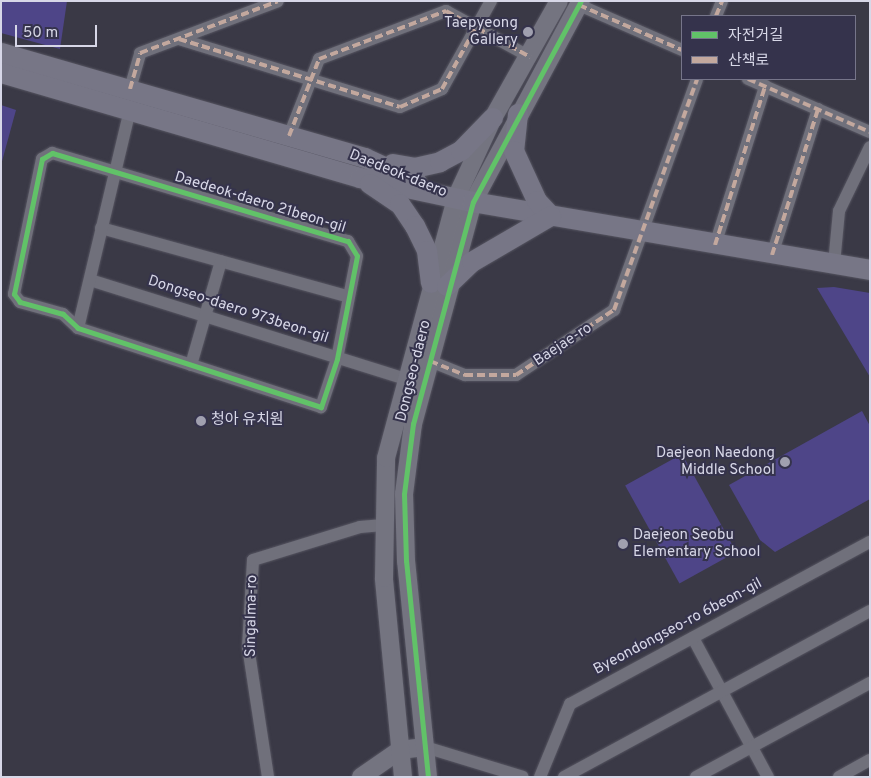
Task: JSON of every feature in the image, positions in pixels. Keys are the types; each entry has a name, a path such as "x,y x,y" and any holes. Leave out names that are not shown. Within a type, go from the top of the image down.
{"main road":[{"name":"Daedeok-daero","path":"1,53 365,158 464,200"},
{"name":"Daedeok-daero","path":"1,73 360,178 464,200"},
{"path":"518,114 514,151 537,201 551,216"},
{"path":"365,158 415,168 440,162 461,151 493,118"},
{"path":"360,178 400,204 427,251 439,285 472,262 551,216"},
{"path":"464,200 772,255 870,270"}],"street":[{"path":"130,89 140,53 278,1"},
{"path":"179,39 400,107 442,89 491,1"},
{"name":"Dongseo-daero","path":"403,777 383,525 386,458 405,379 439,285 464,200 493,118 530,57 559,1"},
{"path":"716,15 722,1"},
{"path":"580,3 681,50"},
{"name":"Dongseo-daero","path":"464,200 518,114 580,3"},
{"path":"290,136 319,59 446,11 530,57"},
{"name":"Baejae-ro","path":"430,361 465,375 516,376 614,310 640,232 697,80"},
{"path":"750,80 870,132"},
{"path":"715,245 765,86"},
{"path":"772,255 818,109"},
{"path":"78,328 112,173 130,110"},
{"path":"834,264 839,211 870,147"},
{"name":"Daedeok-daero 21beon-gil","path":"52,153 112,173 348,241 357,256 348,296 337,359 321,407 78,328 63,314 20,302 14,294 42,159 52,153"},
{"path":"101,228 348,296"},
{"path":"190,365 221,261"},
{"name":"Dongseo-daero 973beon-gil","path":"90,280 205,314 337,359 405,379"},
{"name":"Dongseo-daero","path":"428,777 406,561 404,494 413,424 430,361 439,285"},
{"name":"Singalma-ro","path":"268,777 248,647 253,560 360,527 383,525"},
{"name":"Byeondongseo-ro 6beon-gil","path":"540,777 570,704 870,542"},
{"path":"564,777 870,611"},
{"path":"693,638 768,777"},
{"path":"696,777 870,683"},
{"path":"362,777 400,750 426,747 523,777"},
{"path":"839,777 870,760"}],"shaded area":[{"path":"1,1 67,1 60,49 1,33"},
{"path":"1,105 16,110 1,165"},
{"path":"834,287 870,293 870,377 817,288"},
{"path":"862,411 870,426 870,499 775,552 760,540 729,485"},
{"path":"682,454 736,552 679,583 625,486"}],"marked path":[{"path":"130,89 140,53 278,1"},
{"path":"716,15 722,1"},
{"path":"579,5 681,50"},
{"path":"289,136 319,59 446,11 530,57"},
{"path":"179,39 400,107 442,89 476,27"},
{"path":"430,361 465,375 516,375 614,310 697,80"},
{"path":"750,80 870,132"},
{"path":"715,245 765,86"},
{"path":"772,255 818,109"}],"cycle path":[{"path":"428,777 406,561 404,494 413,424 473,202 581,1"},
{"path":"52,153 348,241 357,256 337,359 321,407 78,328 63,314 20,302 14,294 42,159 52,153"}],"place":[{"name":"Taepyeong Gallery","path":"528,32"},
{"name":"청아 유치원","path":"201,421"},
{"name":"Daejeon Naedong Middle School","path":"785,462"},
{"name":"Daejeon Seobu Elementary School","path":"623,544"}]}
